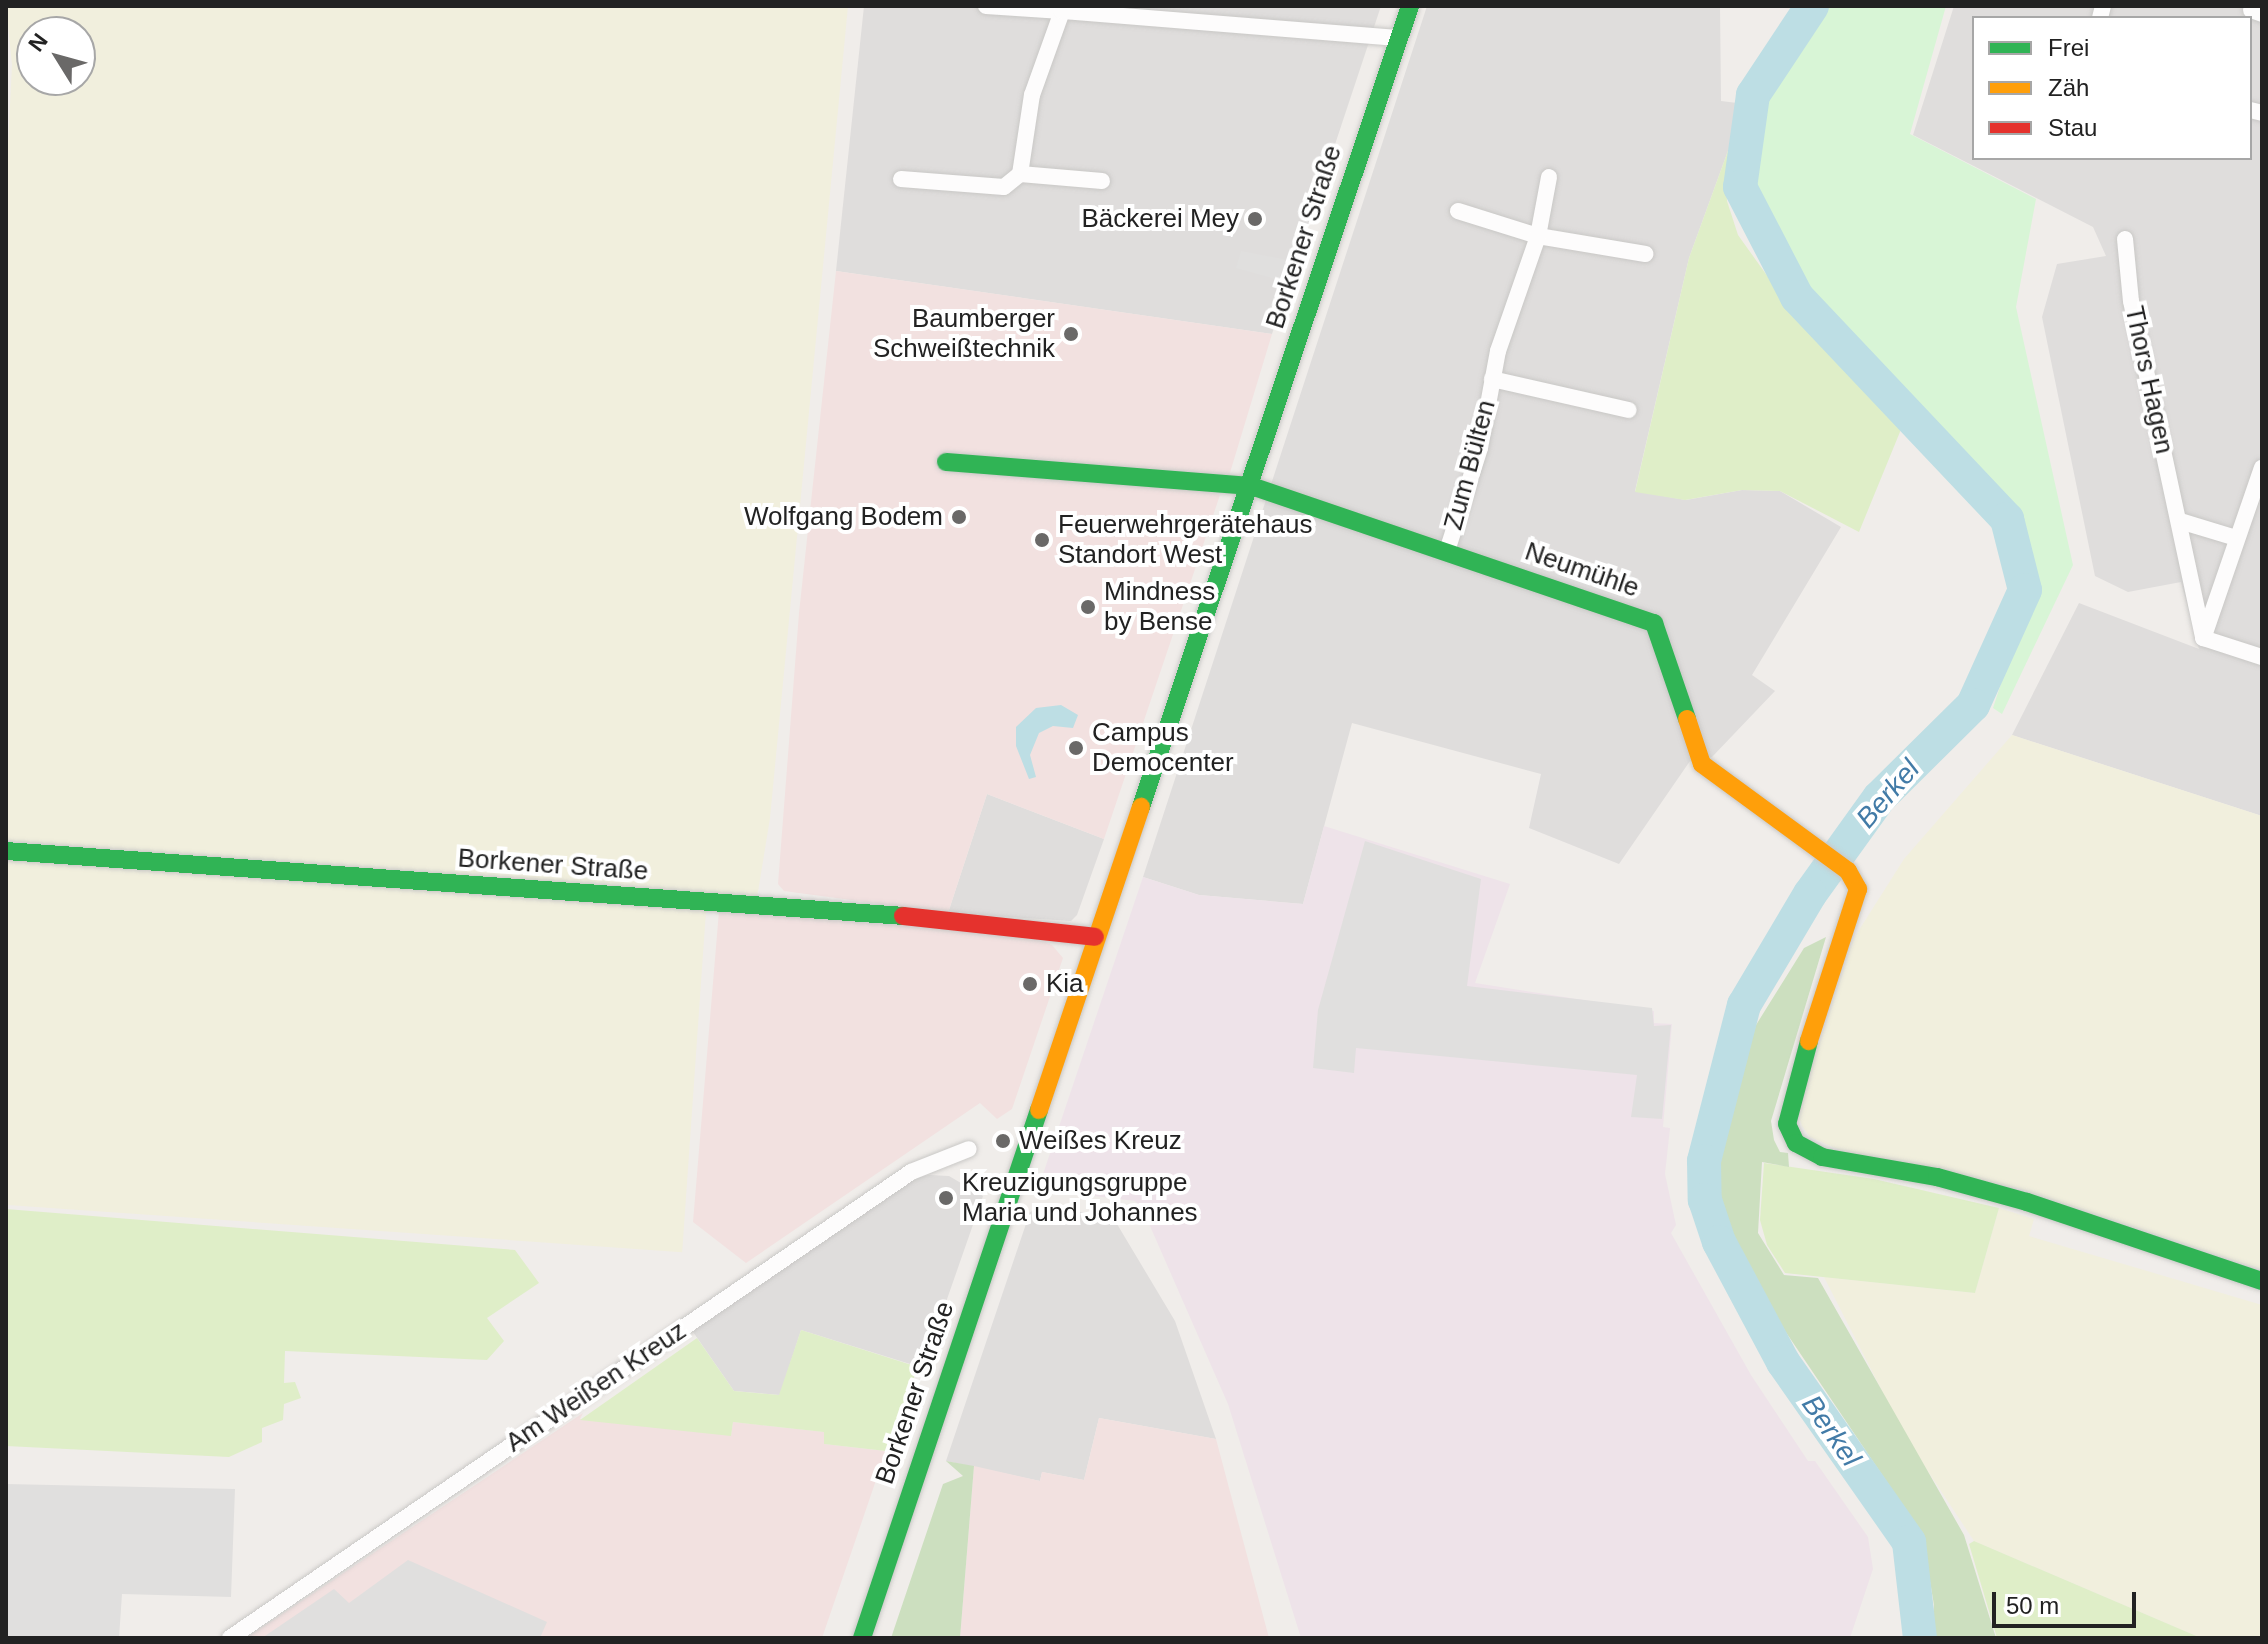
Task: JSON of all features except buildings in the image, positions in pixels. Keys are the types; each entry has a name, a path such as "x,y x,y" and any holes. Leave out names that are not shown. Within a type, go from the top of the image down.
{"street":[{"path":"986,6 1063,9 1399,38"},
{"name":"Borkener Straße","path":"862,1638 1410,6"},
{"path":"901,179 1004,187 1020,174 1032,95 1063,9"},
{"path":"1020,174 1102,181"},
{"name":"Zum Bülten","path":"1447,551 1480,448 1492,379 1538,236 1549,177"},
{"path":"1458,211 1538,236 1645,254"},
{"name":"Thors Hagen","path":"2125,239 2131,301 2203,638"},
{"name":"Zum Bülten","path":"1492,379 1629,410"},
{"path":"946,462 1251,486"},
{"path":"2262,468 2203,638 2262,657"},
{"name":"Neumühle","path":"1251,486 1654,623 1702,764 1848,871 1858,889 1790,1100 1787,1124 1796,1143 1822,1157 1937,1177 2027,1202 2262,1281"},
{"path":"2180,521 2236,538"},
{"name":"Borkener Straße","path":"6,851 854,910 1095,937"},
{"name":"Am Weißen Kreuz","path":"230,1638 911,1172 969,1149"}],"shaded area":[{"path":"6,6 848,6 770,818 757,898 6,841 6,185 12,65"},
{"path":"864,6 1381,6 1272,334 836,271"},
{"path":"1427,6 1720,6 1721,101 1745,104 1689,258 1635,491 1686,500 1742,490 1780,491 1841,527 1752,675 1775,691 1712,757 1690,761 1619,864 1529,828 1541,774 1352,723 1303,904 1199,895 1143,877"},
{"path":"1954,6 2262,6 2262,816 2012,735 2079,603 2199,649 2181,582 2128,592 2095,576 2042,317 2057,264 2106,256 2093,227 1913,135"},
{"path":"1241,251 1293,261 1286,282 1236,268"},
{"path":"836,271 1272,334 1229,476 1166,480 1220,495 1104,839 987,794 948,913 784,891 778,884 799,613"},
{"path":"2012,735 2262,816 2262,1270 2017,1188 1842,1151 1810,1137 1802,1126 1797,1112 1854,938 1904,859"},
{"path":"987,794 1104,839 1077,915 1071,921 948,913"},
{"path":"1324,826 1510,884 1475,983 1654,1011 1654,1023 1672,1024 1663,1127 1670,1128 1665,1174 1676,1225 1671,1233 1751,1375 1808,1461 1815,1461 1868,1537 1873,1569 1850,1638 1301,1638 1228,1404 1143,1210 1135,1201 1038,1189 1143,877 1199,895 1303,904"},
{"path":"1365,841 1481,879 1467,986 1652,1008 1654,1026 1671,1025 1662,1119 1631,1117 1637,1075 1356,1048 1354,1073 1313,1068 1318,1010"},
{"path":"6,858 706,907 682,1252 6,1205"},
{"path":"719,911 1029,936 1052,945 1063,958 1012,1109 997,1119 980,1103 746,1263 693,1222"},
{"path":"929,1175 949,1176 983,1196 923,1368 801,1330 780,1395 734,1391 691,1329 911,1179"},
{"path":"1999,1208 2034,1219 2029,1236 2262,1305 2262,1638 2201,1638 1974,1541 1906,1438 1824,1277 1975,1293"},
{"path":"1037,1209 1111,1214 1175,1321 1216,1439 1099,1418 1084,1480 1042,1472 1040,1481 946,1461 1030,1212"},
{"path":"583,1413 580,1419 731,1435 733,1422 825,1432 824,1444 886,1451 822,1638 246,1638"},
{"path":"1099,1418 1216,1439 1269,1638 960,1638 974,1466 1040,1481 1042,1472 1084,1480"},
{"path":"6,1484 235,1489 231,1597 122,1594 119,1638 6,1638"},
{"path":"408,1560 547,1622 540,1638 262,1638 334,1589 349,1603"}],"green space":[{"path":"1821,6 1946,6 1910,134 2036,199 2016,307 2073,565 2002,714 1993,708 2031,592 2011,511 1804,294 1750,193 1758,102"},
{"path":"1745,104 1726,168 1727,201 1738,235 1798,319 1902,427 1859,532 1780,491 1742,490 1685,500 1635,492 1689,258"},
{"path":"1826,937 1771,1121 1774,1140 1780,1152 1788,1153 1789,1167 1762,1162 1758,1233 1784,1275 1818,1278 1964,1535 1996,1638 1931,1638 1934,1605 1922,1534 1771,1310 1736,1245 1719,1195 1721,1135 1756,1025 1804,948"},
{"path":"1764,1163 1874,1179 1999,1208 1975,1293 1785,1273 1767,1245 1760,1220"},
{"path":"6,1209 515,1250 539,1283 487,1318 504,1341 487,1360 285,1351 284,1383 295,1382 301,1398 284,1404 283,1420 262,1428 262,1442 229,1457 6,1446"},
{"path":"801,1330 918,1367 886,1451 824,1444 824,1432 733,1422 731,1436 580,1420 697,1338 734,1391 779,1395"},
{"path":"946,1461 974,1466 960,1638 891,1638 943,1484 963,1476"},
{"path":"1974,1541 2201,1638 1997,1638 1969,1544"}],"water":[{"path":"1061,705 1078,715 1073,728 1053,726 1039,733 1030,755 1036,777 1029,779 1016,746 1016,727 1036,708"}],"waterway":[{"name":"Berkel","path":"1812,6 1753,95 1740,187 1797,297 2007,519 2025,590 1973,705 1879,798 1810,894 1744,1005 1704,1161 1705,1200 1719,1242 1783,1362 1909,1542 1920,1638"}],"traffic: fast":[{"path":"1141,807 1410,6"},
{"path":"946,462 1251,486 1654,623 1687,719"},
{"path":"6,851 903,916"},
{"path":"1809,1041 1787,1124 1796,1143 1822,1157 1937,1177 2027,1202 2262,1281"},
{"path":"862,1638 1039,1110"}],"traffic: slow":[{"path":"1687,719 1702,764 1848,871 1858,889 1809,1041"},
{"path":"1039,1110 1141,807"}],"traffic: jam":[{"path":"903,916 1095,937"}],"place":[{"name":"Bäckerei Mey","path":"1255,219"},
{"name":"Baumberger Schweißtechnik","path":"1071,334"},
{"name":"Wolfgang Bodem","path":"959,517"},
{"name":"Feuerwehrgerätehaus Standort West","path":"1042,540"},
{"name":"Mindness by Bense","path":"1088,607"},
{"name":"Campus Democenter","path":"1076,748"},
{"name":"Kia","path":"1030,984"},
{"name":"Weißes Kreuz","path":"1003,1141"},
{"name":"Kreuzigungsgruppe Maria und Johannes","path":"946,1198"}]}
